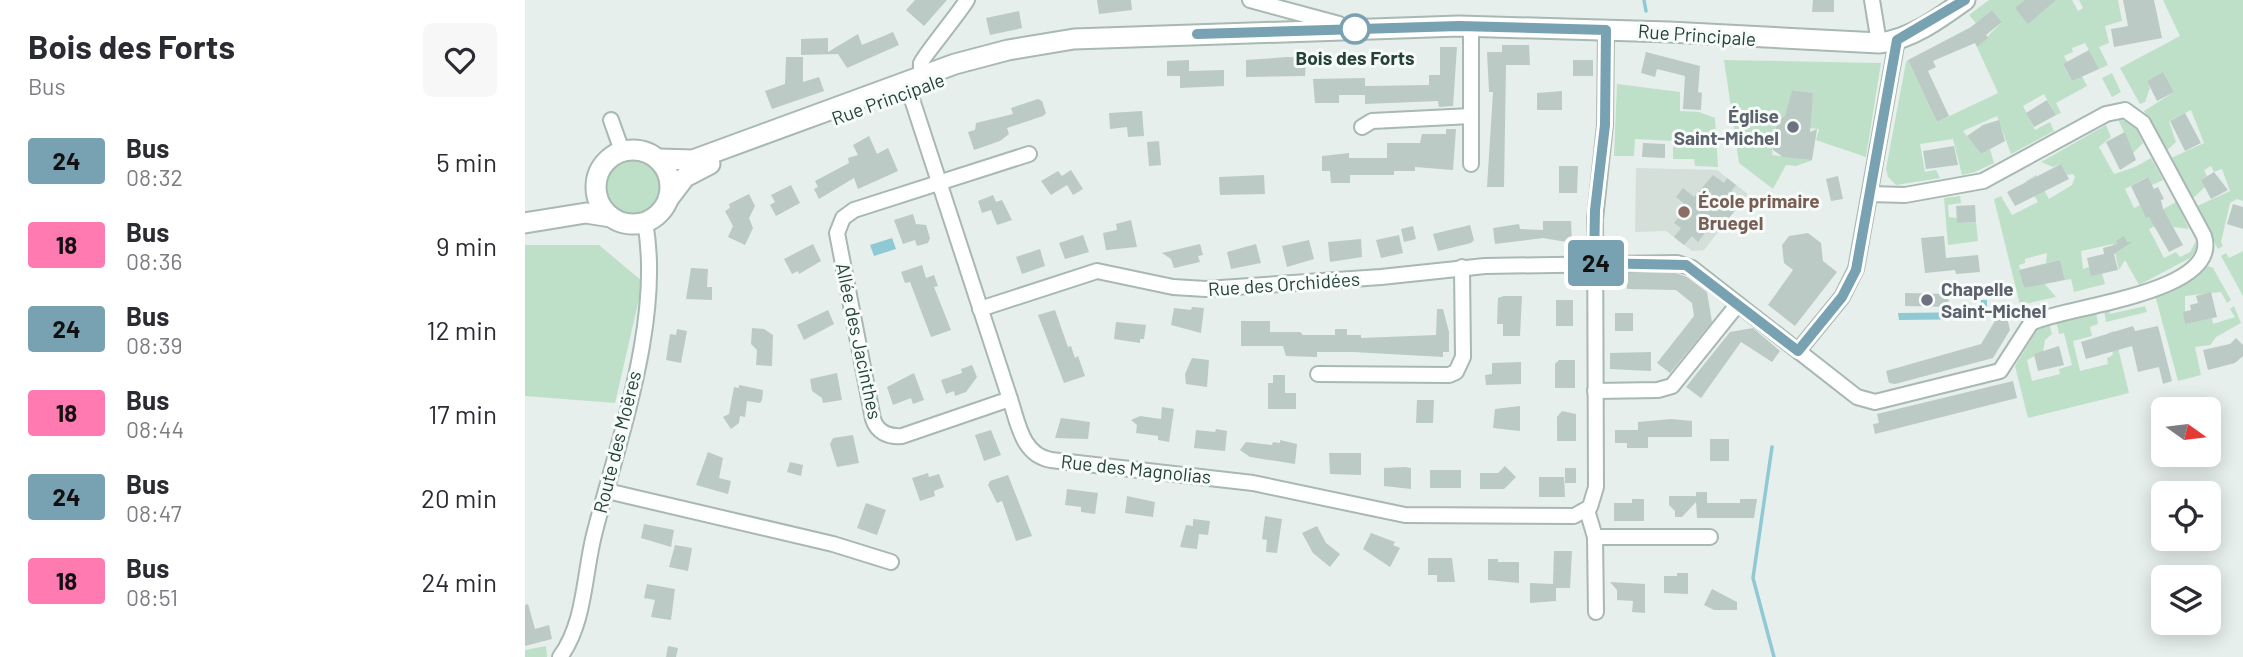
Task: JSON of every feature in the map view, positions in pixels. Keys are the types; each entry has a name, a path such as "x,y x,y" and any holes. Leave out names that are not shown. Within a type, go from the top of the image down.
{"street":[{"path":"916,83 922,58 949,27 967,0"},
{"path":"1245,0 1260,13 1270,32"},
{"path":"1250,0 1326,22 1364,29"},
{"path":"1798,351 1850,282 1858,260 1870,194 1888,41 1872,0"},
{"path":"1888,41 1965,0"},
{"path":"1268,6 1276,16 1270,32"},
{"path":"1471,26 1471,164"},
{"name":"Rue Principale","path":"658,159 683,161 700,158 916,83 1026,56 1124,37 1471,26 1888,41"},
{"path":"1596,612 1595,537 1587,510 1595,487 1595,210 1605,125 1606,30"},
{"name":"Rue Principale","path":"669,198 685,177 702,167 916,83"},
{"name":"Rue des Magnolias","path":"916,83 940,181 1010,399 1028,447 1045,459 1253,483 1405,515 1574,516 1587,510"},
{"name":"Rue des Orchidées","path":"980,309 1097,271 1173,286 1206,289 1381,277 1462,267 1594,263 1682,264 1857,397 1871,402 2003,369 2034,321 2148,292 2195,268 2205,251 2204,236 2143,123 2126,110 2106,114 1983,181 1905,195 1870,194"},
{"path":"1362,127 1372,121 1471,116"},
{"path":"611,120 622,151"},
{"path":"639,150 658,159 669,175 669,198 659,214 645,222 629,224 611,217 580,214 526,222 572,205 597,178 606,161 622,151 639,150"},
{"path":"940,181 1029,154"},
{"path":"597,178 597,197 611,217"},
{"name":"Allée des Jacinthes","path":"940,181 849,212 838,228 837,238 874,422 887,434 902,436 1010,399"},
{"name":"Route des Moëres","path":"560,657 576,627 589,557 627,418 650,287 651,256 645,222"},
{"path":"1318,374 1449,375 1456,372 1463,357 1462,267"},
{"path":"1595,391 1658,390 1672,386 1738,304"},
{"path":"607,491 824,542 891,562"},
{"path":"1595,537 1710,537"}],"shaded area":[{"name":"École primaire Bruegel","path":"1636,168 1717,170 1748,194 1704,250 1692,251 1666,231 1635,232"}],"green space":[{"path":"1989,0 2072,0 2078,11 2083,8 2079,0 2118,0 2122,21 2105,26 2109,43 2099,47 2108,65 2099,69 2085,43 2072,48 2073,52 2064,56 2067,62 2063,65 2072,81 2082,76 2087,86 2056,103 2061,113 2056,115 2044,94 2023,106 2035,130 2050,122 2054,131 2011,154 1997,116 1963,131 1981,154 1990,149 1994,163 1962,175 1953,139 1920,144 1925,172 1936,170 1940,178 1896,185 1888,177 1886,169 1908,60 1937,122 1998,93 1977,47 2002,22 1992,10 1976,23 1969,15"},
{"path":"2163,0 2243,0 2243,201 2237,199 2230,203 2221,242 2223,246 2218,249 2195,207 2230,191 2222,169 2214,172 2211,166 2204,170 2207,176 2201,180 2205,187 2191,200 2169,159 2204,143 2191,110 2169,121 2176,142 2165,152 2144,111 2174,92 2163,72 2147,81 2150,88 2145,102 2140,104 2120,68 2180,36"},
{"path":"1724,60 1881,63 1866,157 1816,140 1819,129 1809,128 1813,93 1792,90 1784,125 1774,135 1772,155 1813,160 1796,166 1786,165 1773,189 1739,163"},
{"path":"2112,73 2121,92 2112,97 2102,78"},
{"path":"1617,84 1680,92 1680,111 1699,112 1715,118 1718,167 1695,166 1694,159 1673,159 1673,141 1635,139 1634,156 1614,156"},
{"path":"2118,119 2133,123 2143,143 2133,153"},
{"path":"2106,125 2111,137 2099,147 2114,174 2151,158 2163,180 2152,185 2147,177 2125,189 2134,208 2140,205 2147,218 2176,202 2189,229 2173,227 2171,223 2149,229 2164,258 2176,252 2180,257 2190,252 2196,241 2196,251 2190,258 2139,285 2125,260 2119,270 2113,244 2081,251 2083,269 2089,267 2102,273 2105,284 2074,292 2071,279 2065,280 2060,260 2046,263 2047,253 2025,259 2025,263 2019,265 2024,288 2044,283 2056,297 2020,305 1994,199 2001,196 2012,215 2038,202 2026,181 2036,175 2049,199 2072,185 2075,177 2073,174 2067,175 2061,164 2053,167 2041,162"},
{"path":"628,159 640,159 654,167 662,181 660,198 654,207 640,215 628,215 611,203 606,193 606,181 618,164"},
{"path":"1960,196 1961,203 1948,205 1949,217 1957,218 1958,223 1976,222 1978,241 1948,245 1944,198"},
{"path":"525,245 599,245 643,282 615,403 525,396"},
{"path":"2243,251 2243,296 2221,256 2226,253 2229,258"},
{"path":"2208,266 2213,268 2231,300 2227,303 2221,292 2185,296 2185,323 2201,314 2202,320 2212,318 2213,324 2235,317 2230,309 2234,306 2241,323 2216,337 2210,345 2195,347 2201,375 2178,381 2155,295"},
{"path":"2145,306 2147,312 2106,322 2104,310 2109,309 2110,314"},
{"path":"2096,312 2098,324 2090,327 2092,336 2073,341 2080,371 2108,364 2107,358 2113,355 2108,333 2114,331 2129,393 2028,418 2015,366 2040,325 2049,323 2052,334 2045,340 2043,352 2027,360 2032,381 2060,374 2059,369 2072,365 2064,333 2059,334 2056,321"},
{"path":"546,646 547,657 525,657 525,650"}],"water":[{"path":"892,238 896,249 874,256 870,245"},
{"path":"1981,300 1987,300 1987,319 1899,320 1898,313 1980,312"}],"building":[{"path":"915,0 947,0 924,26 906,10"},
{"path":"1097,0 1131,0 1132,10 1099,14"},
{"path":"1813,0 1834,0 1834,12 1812,12"},
{"path":"2025,0 2056,0 2028,24 2015,8"},
{"path":"2123,0 2154,0 2162,38 2114,47 2111,29 2128,26"},
{"path":"1992,10 2002,22 1986,35 1988,38 1977,47 1975,43 1933,61 1936,67 1928,71 1949,116 1937,122 1908,60 1971,27"},
{"path":"1019,11 1022,28 990,35 986,18"},
{"path":"893,32 899,45 847,68 838,54 801,55 801,39 828,38 828,52 858,34 862,45"},
{"path":"1502,45 1529,45 1530,65 1506,65 1504,187 1487,187 1493,92 1489,92 1487,52 1502,52"},
{"path":"1440,47 1457,47 1453,106 1439,107 1438,101 1365,104 1365,95 1339,95 1339,103 1315,103 1313,79 1365,78 1365,86 1429,85 1429,75 1440,75"},
{"path":"2089,50 2099,69 2072,81 2063,64"},
{"path":"1646,52 1700,66 1698,92 1702,93 1701,110 1683,109 1685,76 1657,69 1655,77 1641,73"},
{"path":"786,57 803,57 803,82 819,77 824,91 772,109 765,91 785,84"},
{"path":"1306,58 1305,76 1246,77 1246,60"},
{"path":"1189,60 1189,71 1224,70 1224,86 1180,88 1180,76 1167,76 1167,61"},
{"path":"1573,60 1593,60 1593,76 1573,76"},
{"path":"2163,72 2174,92 2157,101 2147,81"},
{"name":"Église Saint-Michel","path":"1792,90 1813,93 1810,132 1817,129 1812,160 1783,157 1773,150 1777,122 1785,116"},
{"path":"1562,91 1562,110 1537,110 1537,93"},
{"path":"1038,99 1042,101 1046,113 1043,116 1007,128 1009,134 1000,141 974,150 968,132 975,130 976,123 1013,114 1011,108"},
{"path":"2047,100 2056,115 2034,127 2026,113"},
{"path":"1142,111 1144,136 1128,137 1127,127 1110,129 1109,113"},
{"path":"2185,113 2201,143 2185,151 2170,121"},
{"path":"1999,120 2005,141 1981,154 1967,136 1983,125"},
{"path":"1446,129 1456,129 1453,170 1415,167 1415,171 1394,171 1394,175 1350,175 1350,183 1331,183 1330,171 1322,171 1322,156 1349,153 1349,158 1387,158 1387,143 1420,143 1422,134 1446,134"},
{"path":"2125,132 2136,160 2120,170 2106,142"},
{"path":"869,136 877,154 888,148 898,171 858,189 854,178 819,199 814,189 818,187 815,181 849,163 848,158 858,155 853,145"},
{"path":"1159,141 1161,165 1149,166 1147,142"},
{"path":"1643,143 1665,144 1665,158 1642,157"},
{"path":"1954,146 1958,165 1926,169 1923,151"},
{"path":"2061,164 2069,179 2015,206 2007,192"},
{"path":"1559,166 1578,166 1577,193 1559,193"},
{"path":"1071,170 1083,189 1073,195 1067,185 1051,195 1041,181 1058,171 1062,176"},
{"path":"2214,172 2228,190 2211,199 2201,180"},
{"path":"1264,175 1265,194 1220,195 1219,177"},
{"path":"1713,175 1724,183 1727,178 1736,185 1727,197 1739,206 1728,219 1724,216 1715,228 1711,225 1698,242 1692,236 1684,245 1674,237 1681,228 1674,223 1687,206 1676,197 1683,188 1694,197"},
{"path":"1838,176 1843,199 1831,201 1826,179"},
{"path":"2148,177 2154,189 2158,187 2164,199 2161,200 2163,209 2183,245 2169,252 2149,217 2146,218 2131,186"},
{"path":"791,185 800,203 776,216 770,205 775,202 771,195"},
{"path":"749,194 755,206 749,218 753,228 745,245 728,237 733,226 725,211 730,208 729,204"},
{"path":"993,195 996,202 1002,200 1012,220 997,225 991,210 982,213 978,201"},
{"path":"2233,204 2243,207 2243,229 2227,224"},
{"path":"1975,205 1976,222 1957,223 1956,206"},
{"path":"913,214 916,224 926,225 930,238 928,243 917,246 915,240 903,244 894,220"},
{"path":"1131,220 1137,247 1106,250 1103,233 1117,230 1116,224"},
{"path":"1543,221 1571,221 1572,243 1543,238 1495,244 1493,228 1519,224 1520,229 1543,230"},
{"path":"1470,225 1474,240 1471,243 1438,251 1433,234"},
{"path":"1413,226 1416,239 1404,242 1401,229"},
{"path":"1808,233 1821,243 1823,261 1837,272 1795,326 1768,305 1793,270 1784,263 1782,245 1789,236"},
{"path":"1083,235 1089,252 1065,259 1059,243"},
{"path":"1399,235 1403,253 1381,258 1376,240"},
{"path":"1944,236 1946,258 1978,255 1980,272 1956,274 1955,270 1925,273 1921,238"},
{"path":"2124,236 2127,242 2132,242 2114,254 2118,270 2091,276 2087,258 2104,254 2103,248 2118,244 2116,241"},
{"path":"1361,239 1362,257 1330,262 1328,242"},
{"path":"1309,240 1314,259 1287,267 1282,246"},
{"path":"813,244 821,261 799,274 798,271 792,274 784,259"},
{"path":"1200,244 1203,255 1198,256 1200,262 1174,268 1171,259 1162,253"},
{"path":"1256,244 1261,263 1231,269 1227,252"},
{"path":"1040,249 1045,266 1022,274 1016,257"},
{"path":"2060,260 2065,280 2024,288 2019,270"},
{"path":"922,265 926,278 934,275 938,286 934,287 951,330 931,337 910,282 905,283 901,272"},
{"path":"691,268 708,269 707,287 712,287 712,300 686,299"},
{"path":"1626,273 1676,273 1687,277 1707,292 1712,322 1670,373 1657,363 1694,316 1692,303 1676,290 1627,289"},
{"path":"2211,292 2217,317 2185,324 2183,312 2191,310 2190,305 2198,303 2196,296"},
{"name":"Chapelle Saint-Michel","path":"1905,293 1949,294 1948,307 1905,306"},
{"path":"1522,296 1520,336 1503,336 1503,324 1497,324 1498,298"},
{"path":"1556,300 1573,300 1573,326 1556,326"},
{"path":"1192,307 1204,308 1201,333 1171,325 1174,308 1191,310"},
{"path":"1437,309 1443,309 1449,332 1449,352 1443,352 1443,357 1353,352 1317,352 1317,357 1286,356 1283,346 1241,346 1241,321 1270,321 1270,332 1300,332 1303,335 1335,335 1335,329 1347,329 1347,335 1361,335 1361,338 1436,335"},
{"path":"828,310 834,324 804,340 797,325"},
{"path":"1055,310 1068,347 1071,346 1075,358 1078,356 1085,376 1064,383 1038,315"},
{"path":"1615,313 1633,313 1633,331 1615,331"},
{"path":"2007,318 2010,330 1993,358 1895,384 1889,383 1886,371 1981,344 1995,321"},
{"path":"1116,322 1146,325 1144,339 1140,339 1140,343 1114,339"},
{"path":"2133,326 2135,331 2158,326 2172,381 2163,384 2159,367 2138,372 2132,346 2086,359 2081,342"},
{"path":"752,328 764,329 773,335 772,366 756,365 757,350 751,344"},
{"path":"1753,328 1780,351 1772,362 1741,342 1701,398 1686,387 1730,332"},
{"path":"677,329 687,331 681,363 666,360 670,334 676,335"},
{"path":"2236,338 2243,345 2243,356 2235,363 2208,370 2203,350 2230,344"},
{"path":"2059,346 2064,365 2038,371 2034,354"},
{"path":"1651,352 1651,371 1610,369 1610,353"},
{"path":"1192,358 1209,360 1207,387 1186,384 1185,374"},
{"path":"1559,360 1575,360 1575,388 1555,388 1555,364"},
{"path":"1521,362 1521,384 1486,385 1485,375 1492,374 1492,363"},
{"path":"972,365 977,377 966,392 955,396 954,391 946,394 941,380 962,373 961,369"},
{"path":"837,373 842,400 823,403 822,398 812,391 810,379"},
{"path":"914,373 924,400 913,404 911,398 893,405 887,387"},
{"path":"1273,375 1285,375 1285,393 1296,393 1296,409 1268,409 1268,383 1273,383"},
{"path":"2013,381 2017,398 1875,434 1873,424 1879,423 1877,414"},
{"path":"739,385 763,390 762,400 760,403 747,401 745,417 740,416 739,423 731,429 723,417 729,414 734,387 739,388"},
{"path":"1417,400 1434,400 1433,423 1416,423"},
{"path":"1520,406 1520,431 1493,428 1495,409"},
{"path":"1162,407 1174,409 1169,442 1158,440 1158,436 1136,433 1137,425 1131,420 1140,416 1161,419"},
{"path":"1562,411 1576,414 1576,441 1557,441 1557,417"},
{"path":"1061,418 1090,422 1088,439 1055,438"},
{"path":"1671,419 1692,421 1692,437 1648,437 1648,448 1627,448 1627,443 1615,443 1615,430 1638,430 1638,422"},
{"path":"1216,429 1227,431 1225,451 1194,448 1196,430 1215,432"},
{"path":"991,430 1001,455 984,461 975,435"},
{"path":"853,435 859,463 837,467 830,444 833,438"},
{"path":"1710,439 1729,439 1729,461 1710,461"},
{"path":"1280,440 1297,444 1295,464 1250,457 1240,450 1246,442 1272,445 1273,442 1280,443"},
{"path":"708,452 723,458 719,478 731,481 728,494 696,485"},
{"path":"1329,453 1361,453 1361,475 1330,474"},
{"path":"790,462 803,465 801,476 787,472"},
{"path":"1505,466 1516,477 1504,489 1480,489 1480,473 1498,473"},
{"path":"1384,468 1411,468 1411,489 1384,486"},
{"path":"1565,468 1576,468 1576,483 1565,483"},
{"path":"1430,470 1461,470 1461,488 1430,488"},
{"path":"928,473 929,477 939,474 944,487 934,491 935,496 920,501 912,478"},
{"path":"1008,475 1032,536 1016,541 1002,501 997,503 988,485 990,481"},
{"path":"1539,477 1564,477 1565,497 1539,497"},
{"path":"1067,489 1098,493 1095,514 1081,512 1081,507 1065,505"},
{"path":"1696,492 1707,492 1707,503 1740,503 1740,499 1757,499 1754,518 1697,518 1696,502 1682,517 1675,517 1675,511 1669,505 1669,496 1696,496"},
{"path":"1127,496 1155,502 1153,517 1125,513"},
{"path":"1632,499 1644,499 1644,521 1614,521 1614,503 1632,503"},
{"path":"866,503 886,510 877,535 857,528"},
{"path":"1265,516 1282,519 1277,553 1266,552 1267,540 1262,539"},
{"path":"1193,519 1210,521 1208,535 1199,534 1197,549 1180,547 1186,525 1193,526"},
{"path":"644,524 674,530 671,547 641,538"},
{"path":"1317,526 1326,543 1340,554 1330,567 1313,553 1302,533"},
{"path":"1371,533 1395,542 1393,545 1400,548 1390,567 1363,549"},
{"path":"675,545 692,548 688,571 669,567"},
{"path":"1554,551 1572,551 1570,588 1556,588 1556,601 1530,603 1530,583 1553,584"},
{"path":"1428,558 1452,558 1455,582 1437,582 1437,575 1428,575"},
{"path":"1488,559 1519,562 1519,583 1488,580"},
{"path":"1677,573 1688,573 1688,594 1664,593 1664,576 1677,576"},
{"path":"1610,582 1645,584 1645,613 1632,612 1633,601 1617,600 1617,590"},
{"path":"647,584 675,589 671,620 651,617 655,600 644,598"},
{"path":"1712,589 1737,602 1737,610 1714,610 1704,605"},
{"path":"528,604 535,629 549,625 552,639 525,646 525,605"},
{"path":"668,646 678,648 676,657 666,657"}],"waterway":[{"path":"1644,0 1646,11"},
{"path":"1772,447 1753,578 1774,657"}],"bus line":[{"name":"24","path":"1197,34 1459,26 1606,30 1605,125 1595,210 1594,263 1686,265 1798,351 1842,297 1856,270 1897,40 1965,0"}],"place":[{"name":"Bois des Forts","path":"1355,29"},
{"name":"Église Saint-Michel","path":"1793,127"},
{"name":"École primaire Bruegel","path":"1684,212"},
{"name":"Chapelle Saint-Michel","path":"1927,300"}]}
